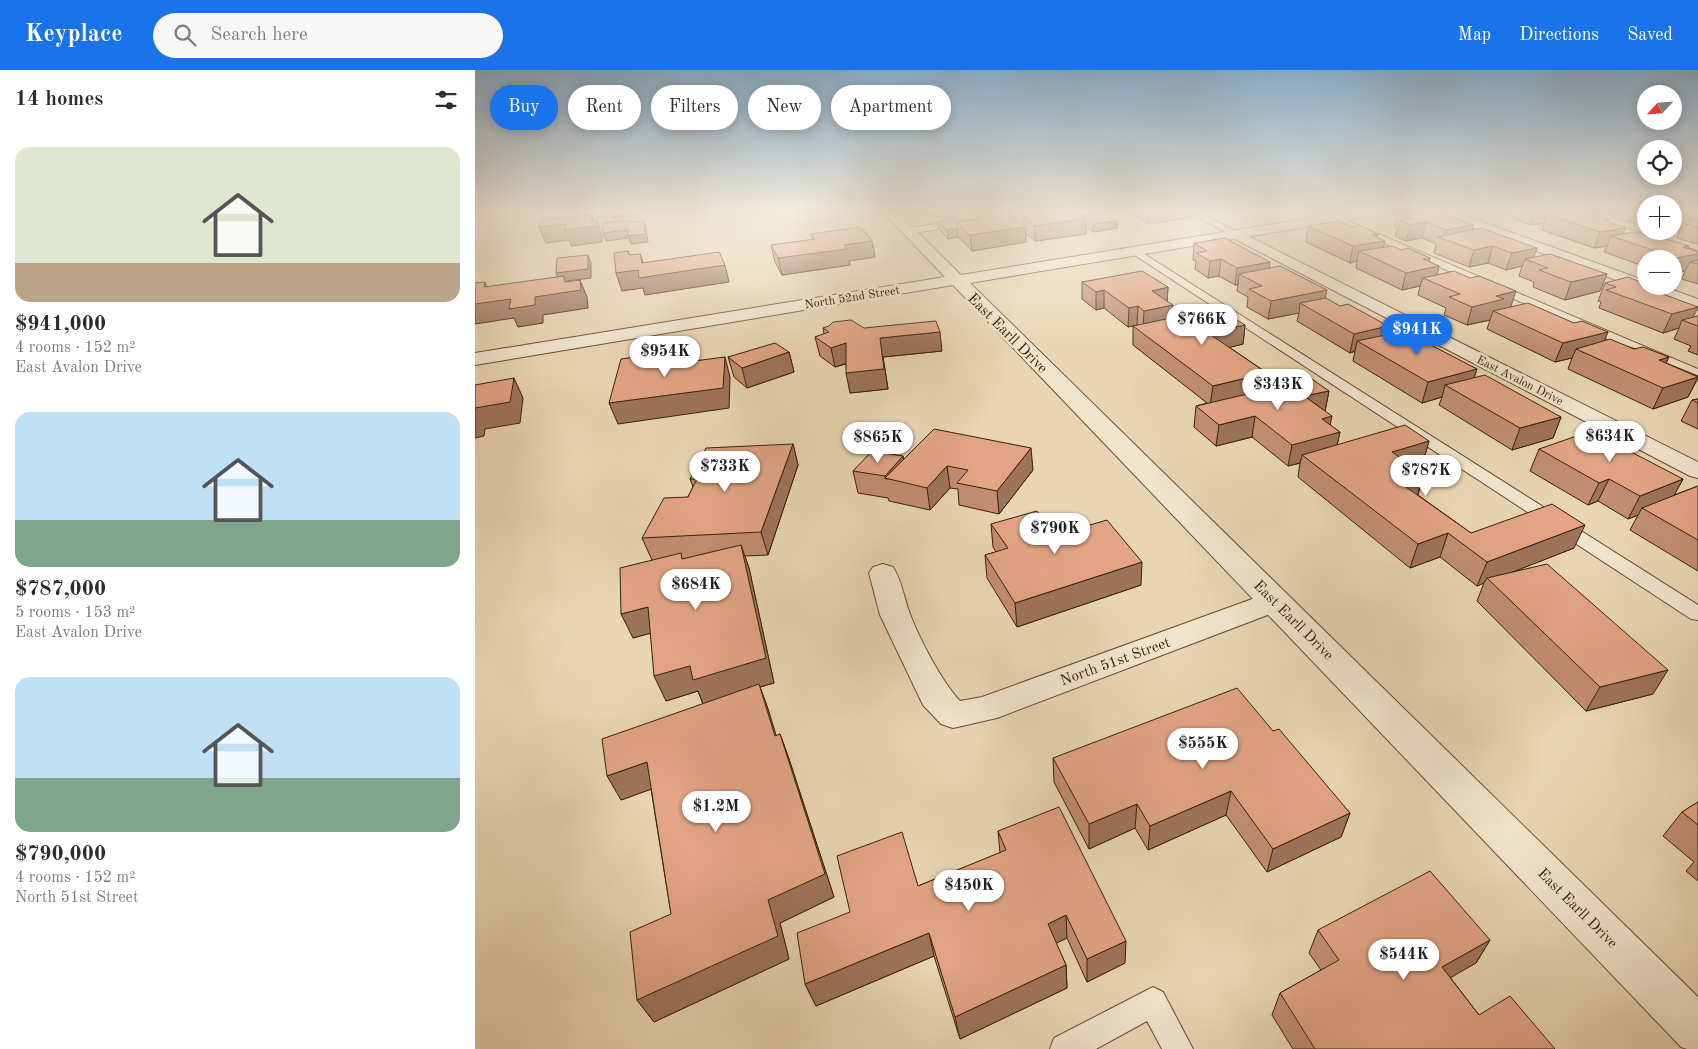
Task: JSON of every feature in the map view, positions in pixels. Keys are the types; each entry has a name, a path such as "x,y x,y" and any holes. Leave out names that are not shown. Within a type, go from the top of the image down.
{"street":[{"name":"East Earll Drive","path":"932,257 1276,601 1698,1030"},
{"name":"North 52nd Street","path":"475,359 1093,257"},
{"name":"East Avalon Drive","path":"1280,257 1698,470"},
{"path":"1565,257 1698,305"},
{"name":"North 51st Street","path":"883,573 895,615 935,696 953,715 985,709 1276,601"}],"lane":[{"path":"1143,257 1698,614"},
{"path":"1424,257 1698,374"},
{"path":"1065,1049 1153,1002 1178,1049"}],"building":[{"path":"588,257 588,269 556,273 557,258"},
{"path":"614,257 641,257 642,263 686,257 721,257 725,265 639,278 638,270 616,273"},
{"path":"1202,257 1260,257 1270,262 1237,268 1221,259 1210,261"},
{"path":"1371,257 1427,257 1430,258 1423,259 1439,266 1406,273"},
{"path":"1558,257 1607,274 1571,282 1539,270 1548,268 1525,259"},
{"path":"1698,260 1698,264 1690,262"},
{"path":"1280,266 1327,290 1271,301 1249,289 1262,286 1239,274"},
{"path":"1142,271 1168,287 1152,291 1173,305 1144,311 1138,306 1129,308 1104,290 1096,292 1082,282"},
{"path":"1454,271 1470,278 1479,276 1516,291 1496,296 1504,299 1472,307 1449,297 1460,294 1423,278"},
{"path":"564,276 565,282 580,280 581,290 535,297 535,305 509,309 511,299 475,304 475,283 485,282 484,287"},
{"path":"1628,277 1637,280 1637,295 1665,295 1698,307 1672,314 1606,290 1616,287 1605,283"},
{"path":"1326,298 1340,306 1348,304 1388,326 1354,334 1300,303"},
{"path":"1528,303 1574,323 1582,321 1608,332 1563,343 1493,311"},
{"path":"1218,308 1245,325 1208,333 1267,373 1213,386 1133,326"},
{"path":"1698,316 1698,326 1682,320"},
{"path":"851,320 864,328 936,321 940,332 880,338 884,369 846,373 846,343 831,348 815,337 829,332 823,328 833,322"},
{"path":"1404,331 1477,369 1428,382 1357,341"},
{"path":"1610,339 1634,349 1643,347 1669,357 1659,360 1698,377 1663,388 1576,349"},
{"path":"775,343 789,352 742,368 728,357"},
{"path":"657,354 655,366 725,357 723,388 609,403 621,359"},
{"path":"1485,375 1561,417 1520,428 1445,385"},
{"path":"514,378 510,402 475,408 475,385"},
{"path":"1312,379 1329,391 1304,396 1332,416 1322,419 1340,432 1292,445 1255,416 1219,425 1196,406"},
{"path":"1405,425 1429,441 1392,452 1424,474 1399,482 1471,533 1552,504 1585,525 1487,562 1448,533 1418,544 1302,455"},
{"path":"934,429 1031,448 997,491 957,483 968,470 947,466 927,488 885,478"},
{"path":"1591,431 1683,479 1640,496 1609,479 1599,483 1539,449"},
{"path":"793,444 761,532 642,538 664,498 688,497 697,479 690,479 706,448"},
{"path":"872,451 903,456 885,476 853,471"},
{"path":"1698,486 1698,540 1642,508"},
{"path":"1037,511 1056,535 1107,520 1142,562 1015,603 985,555 1008,548 991,524"},
{"path":"741,545 766,658 693,680 690,666 654,676 648,607 621,614 620,568 681,553 682,559"},
{"path":"1547,564 1668,670 1600,687 1487,578"},
{"path":"759,684 775,736 780,734 825,874 768,900 778,936 637,1000 630,932 671,914 647,762 607,776 602,739"},
{"path":"1237,688 1273,731 1279,729 1350,813 1273,849 1231,791 1150,826 1137,804 1089,824 1053,758"},
{"path":"1698,802 1698,825 1682,812"},
{"path":"1059,807 1126,941 1087,959 1066,915 1048,924 1066,965 955,1017 929,933 805,984 797,933 850,912 837,856 902,832 918,886 1006,850 998,831"},
{"path":"1430,871 1490,940 1442,967 1479,1015 1510,996 1555,1049 1315,1049 1280,993 1339,960 1318,930"}]}
